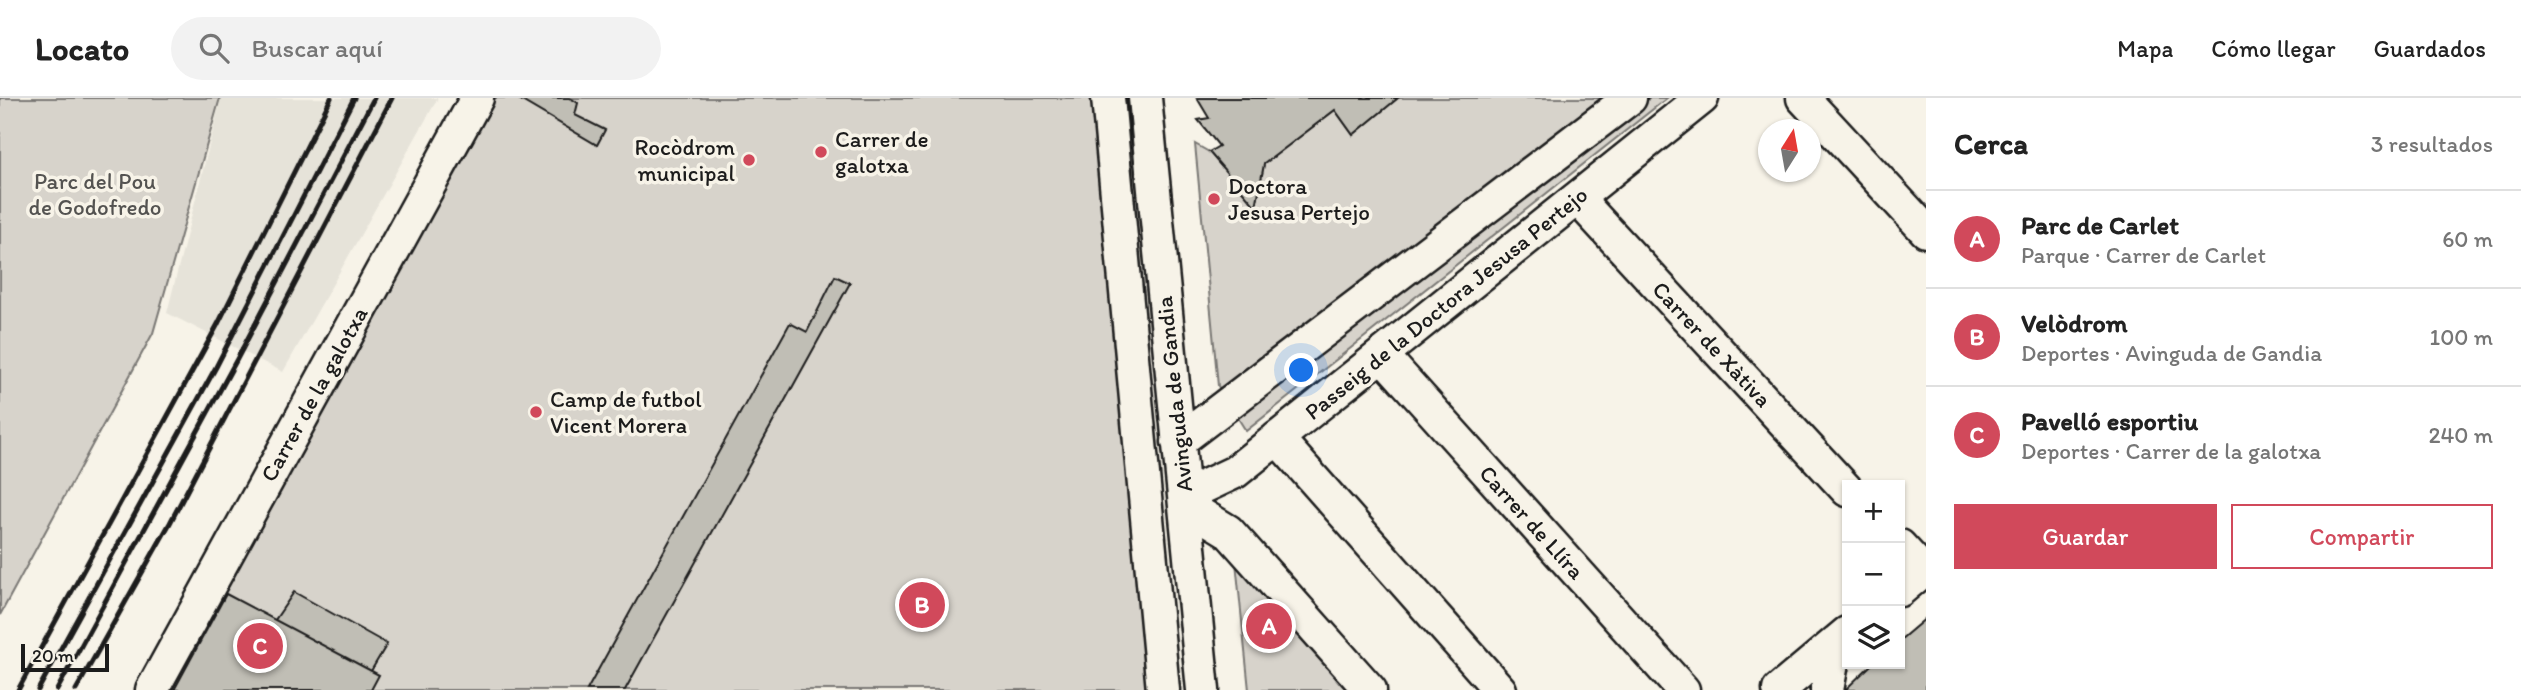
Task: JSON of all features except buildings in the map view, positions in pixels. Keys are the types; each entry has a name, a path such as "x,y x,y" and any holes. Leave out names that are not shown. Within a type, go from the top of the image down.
{"street":[{"name":"Carrer de la galotxa","path":"152,690 477,98"},
{"name":"Avinguda de Gandia","path":"1108,98 1163,690"},
{"name":"Avinguda de Gandia","path":"1145,98 1203,690"},
{"name":"Passeig de la Doctora Jesusa Pertejo","path":"1178,442 1630,98"},
{"name":"Passeig de la Doctora Jesusa Pertejo","path":"1184,501 1235,472 1702,98"},
{"path":"1803,98 1926,231"},
{"name":"Carrer de Xàtiva","path":"1577,198 1842,484"},
{"name":"Carrer de Llíra","path":"1382,355 1683,690"},
{"path":"1277,439 1500,690"},
{"path":"1184,501 1228,531 1370,690"},
{"path":"1905,555 1916,576"},
{"path":"1779,690 1842,638"},
{"path":"1827,690 1842,638"}],"shaded area":[{"path":"221,98 438,98 283,372 167,313"}],"green space":[{"name":"Parc del Pou de Godofredo","path":"0,98 220,98 153,333 0,615"},
{"path":"486,98 1106,98 1163,690 161,690"},
{"path":"1398,98 1667,98 1246,431 1218,386 1195,144 1209,152 1256,206 1264,164 1335,110 1353,135"},
{"path":"1236,562 1354,690 1249,690"}],"railway":[{"path":"18,690 218,324 331,98"},
{"path":"38,690 216,367 354,98"},
{"path":"57,690 237,359 374,98"},
{"path":"76,690 170,523 392,98"}],"place":[{"name":"Carrer de galotxa","path":"821,152"},
{"name":"Rocòdrom municipal","path":"749,160"},
{"name":"Doctora Jesusa Pertejo","path":"1214,199"},
{"name":"Camp de futbol Vicent Morera","path":"536,412"},
{"name":"Velòdrom","path":"922,605"},
{"name":"Parc de Carlet","path":"1269,626"},
{"name":"Pavelló esportiu","path":"260,646"}]}
